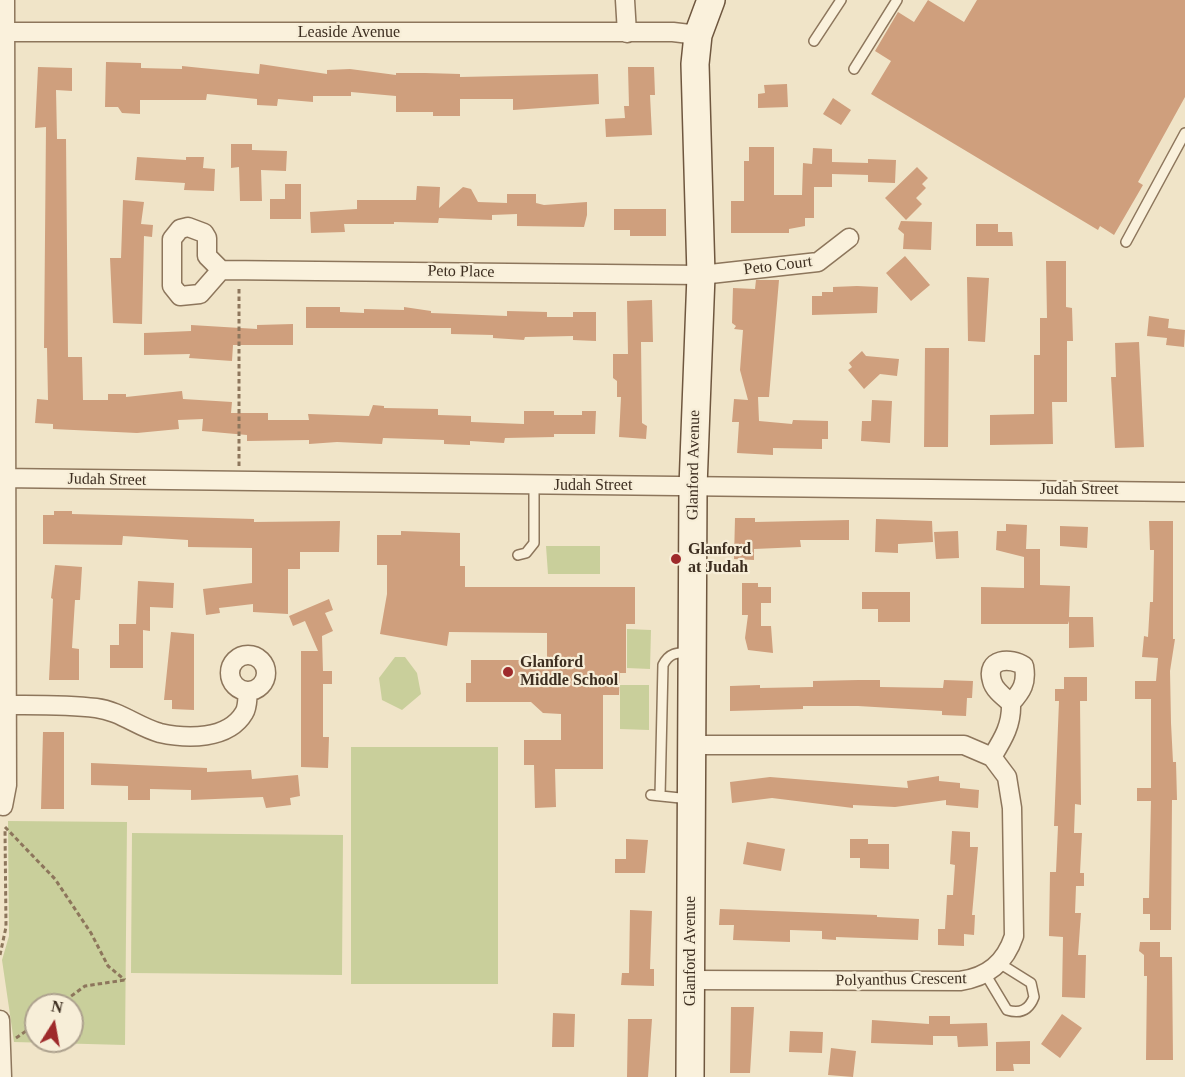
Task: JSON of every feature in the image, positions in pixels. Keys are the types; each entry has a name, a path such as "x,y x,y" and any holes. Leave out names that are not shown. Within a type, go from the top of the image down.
{"main road":[{"name":"Glanford Avenue","path":"690,1077 693,487 700,275 695,64 698,35 711,0"}],"street":[{"path":"3,806 7,785 3,705 2,32 5,0"},
{"path":"625,0 627,33"},
{"name":"Leaside Avenue","path":"2,32 698,35"},
{"name":"Peto Court","path":"700,275 818,262 849,238"},
{"name":"Peto Place","path":"230,270 700,275"},
{"name":"Judah Street","path":"3,478 1185,492"},
{"path":"3,705 97,708 114,712 161,733 202,735 224,732 236,724 246,711 248,691"},
{"path":"992,757 1007,731 1011,716 1011,703"},
{"path":"692,746 964,745 992,757 1007,777 1012,808 1014,936 993,969"},
{"name":"Polyanthus Crescent","path":"690,980 960,981 993,969"},
{"path":"0,1020 2,1077"}],"lane":[{"path":"814,41 841,0"},
{"path":"854,69 897,0"},
{"path":"1126,242 1185,133"},
{"path":"518,555 526,553 534,543 534,486"},
{"path":"692,653 676,652 667,657 663,665 656,796 692,799"},
{"path":"993,969 1030,983 1034,997 1027,1009 1020,1012 1007,1010 1002,1005 993,969"}],"path":[{"path":"230,270 239,482"},
{"path":"0,955 6,927 3,806"},
{"path":"5,827 56,879 91,933 108,966 125,980 85,986 75,993"},
{"path":"2,1047 24,1032"}],"green space":[{"path":"546,546 600,546 600,574 548,574"},
{"path":"627,629 651,630 650,669 627,668"},
{"path":"395,657 405,657 417,673 421,694 402,710 382,700 379,678"},
{"path":"620,685 649,685 649,730 620,729"},
{"path":"351,747 498,747 498,984 351,984"},
{"path":"8,821 127,822 125,1045 84,1044 84,993 24,993 24,1042 14,1042 2,960 9,936"},
{"path":"132,833 343,835 342,975 131,973"}],"building":[{"path":"928,0 964,22 977,0 1185,0 1185,97 1138,182 1143,185 1114,235 1100,226 1098,230 871,94 891,61 875,51 898,12 914,22"},
{"path":"106,62 141,63 141,68 182,69 182,66 259,74 260,64 327,74 327,70 350,69 396,75 396,73 460,74 460,77 598,74 599,104 513,110 513,99 460,99 460,116 433,116 433,112 396,112 396,96 351,92 351,96 313,96 313,102 278,99 277,106 257,105 257,99 207,94 206,100 140,100 140,114 122,113 118,107 105,107"},
{"path":"38,67 72,68 72,91 56,90 57,139 66,139 68,357 82,357 83,400 108,400 108,394 126,394 126,397 182,391 183,399 232,402 231,413 268,413 268,420 309,420 308,414 369,416 373,405 384,406 384,408 438,409 438,415 471,416 471,422 524,424 524,411 554,411 554,415 582,415 582,411 596,411 595,434 554,434 554,437 505,438 504,443 470,441 470,445 444,444 444,440 383,438 382,444 337,442 309,444 309,440 247,441 247,435 202,431 203,419 178,420 179,429 137,433 53,429 53,424 35,423 37,399 48,400 47,348 44,348 46,127 35,128"},
{"path":"628,67 654,67 655,95 650,95 652,135 606,137 605,119 625,118 624,106 629,106"},
{"path":"787,84 788,107 758,108 758,94 765,93 764,85"},
{"path":"833,98 851,110 841,125 823,114"},
{"path":"231,144 252,144 252,150 287,151 286,171 261,170 262,201 240,201 239,167 231,168"},
{"path":"749,147 774,147 774,195 802,195 803,163 812,164 813,148 832,149 832,162 868,163 868,159 896,160 895,183 868,182 868,175 832,174 832,187 814,187 814,218 805,218 805,226 789,229 789,233 731,233 731,201 744,201 744,161 749,161"},
{"path":"137,157 186,160 186,157 204,157 203,168 215,169 214,191 184,190 185,183 135,180"},
{"path":"917,167 928,178 922,184 926,188 916,198 922,204 906,220 885,198"},
{"path":"285,184 301,184 301,219 270,219 270,199 285,199"},
{"path":"417,186 440,187 439,208 463,187 471,189 478,202 507,203 507,194 536,194 536,203 544,205 587,202 587,215 584,227 517,226 517,214 492,215 492,220 439,218 438,223 344,224 345,232 311,233 310,212 357,209 357,200 416,200"},
{"path":"123,200 144,202 141,224 153,225 152,237 144,236 142,324 113,323 110,258 121,258"},
{"path":"614,209 666,209 666,236 630,236 630,230 614,230"},
{"path":"901,221 932,222 931,250 903,249 904,234 898,229"},
{"path":"976,224 998,224 998,232 1012,232 1013,246 976,246"},
{"path":"905,256 930,285 911,301 886,273"},
{"path":"1046,261 1066,261 1066,307 1072,308 1073,341 1067,341 1067,402 1052,402 1053,444 990,445 990,415 1034,414 1034,355 1040,355 1040,318 1047,318"},
{"path":"967,277 989,278 985,342 968,341"},
{"path":"756,280 779,280 769,397 758,397 759,421 792,424 793,420 828,421 828,439 822,439 822,449 773,448 773,455 737,453 739,422 732,422 734,399 748,400 740,370 743,330 734,329 736,326 732,323 733,288 755,289"},
{"path":"833,287 878,287 877,313 812,315 812,296 822,296 822,292 833,292"},
{"path":"652,300 653,342 641,342 642,423 647,426 646,439 619,437 621,397 617,397 617,381 613,378 613,354 628,354 627,301"},
{"path":"306,307 340,307 340,312 364,313 364,309 404,310 404,307 431,311 431,313 507,316 507,311 547,312 547,317 573,317 573,312 596,312 596,341 573,340 573,336 525,337 524,340 493,338 493,335 451,334 451,328 306,328"},
{"path":"1149,316 1169,319 1168,328 1185,330 1184,347 1166,345 1167,338 1147,336"},
{"path":"293,324 293,345 233,345 232,361 189,358 190,354 144,355 144,333 191,331 191,325 257,329 257,325"},
{"path":"1139,342 1144,447 1115,448 1111,377 1116,377 1115,343"},
{"path":"925,348 949,348 948,447 924,447"},
{"path":"862,351 866,356 899,359 897,376 880,374 864,389 848,370 852,367 849,363"},
{"path":"872,400 892,401 890,443 861,441 862,421 871,421"},
{"path":"54,511 72,511 72,514 254,519 254,522 340,521 339,552 300,552 300,569 288,569 288,614 253,612 253,604 219,608 220,613 206,615 203,589 252,583 252,548 188,547 188,540 123,536 122,545 43,544 43,515 54,515"},
{"path":"735,518 755,518 755,522 849,520 849,540 800,540 801,547 754,549 754,560 734,559"},
{"path":"876,519 932,521 933,542 898,544 898,553 875,552"},
{"path":"1149,521 1173,521 1173,639 1175,639 1170,671 1173,762 1176,762 1177,800 1172,800 1171,930 1150,930 1150,914 1143,914 1143,898 1149,898 1151,801 1137,801 1137,788 1151,788 1151,699 1135,699 1135,681 1156,681 1158,658 1142,657 1144,636 1148,637 1150,602 1153,602 1154,550 1150,550"},
{"path":"1006,524 1027,525 1026,549 1040,549 1040,585 1070,586 1069,617 1093,617 1094,647 1069,648 1069,621 1068,624 981,624 981,587 1024,588 1024,557 996,550 997,531 1006,531"},
{"path":"1060,526 1088,527 1087,548 1060,546"},
{"path":"401,531 460,533 460,566 465,566 465,587 635,587 635,624 626,624 626,673 620,673 619,695 603,695 603,769 555,769 556,807 535,808 534,765 524,765 524,740 561,740 561,714 543,713 531,702 466,702 466,683 471,683 471,660 547,660 547,633 449,632 447,646 380,634 387,594 387,565 377,565 377,535 401,535"},
{"path":"958,531 959,558 936,559 934,532"},
{"path":"55,565 82,567 80,600 75,600 72,648 79,649 79,680 49,680 53,599 51,598"},
{"path":"138,581 174,583 173,608 150,607 150,631 143,630 143,668 110,668 110,645 119,645 119,624 136,624"},
{"path":"742,583 758,583 758,587 771,587 771,603 761,603 761,626 771,626 773,653 748,650 745,638 748,615 742,615"},
{"path":"862,592 910,592 910,622 878,622 878,609 862,609"},
{"path":"329,599 333,610 325,613 333,631 322,636 323,671 332,671 332,684 323,684 323,737 329,737 328,768 301,767 301,651 318,651 305,621 293,626 289,616"},
{"path":"171,632 194,634 194,710 172,709 172,700 164,700"},
{"path":"1064,677 1087,677 1087,701 1080,701 1081,805 1075,804 1074,833 1082,833 1080,873 1084,873 1084,886 1076,886 1075,913 1081,913 1078,955 1086,955 1085,998 1062,997 1063,937 1049,936 1050,872 1056,872 1058,826 1054,826 1059,701 1055,701 1055,689 1064,689"},
{"path":"880,680 880,687 943,688 944,680 973,681 972,698 967,698 966,716 942,715 942,711 858,706 803,706 803,709 730,711 730,686 813,687 813,681"},
{"path":"43,732 64,732 64,809 41,809"},
{"path":"91,763 207,768 207,772 251,770 252,779 298,775 300,796 290,798 291,805 266,808 263,797 191,800 191,790 150,789 150,800 128,800 128,786 91,785"},
{"path":"939,776 939,781 960,783 960,788 979,790 978,808 946,805 946,800 895,807 853,805 853,808 772,798 732,803 730,782 770,777 908,788 907,781"},
{"path":"952,831 970,832 970,847 978,847 972,915 975,915 974,935 964,934 964,946 938,945 938,929 945,929 947,895 953,895 955,865 950,864"},
{"path":"626,839 648,840 645,873 615,873 615,859 626,859"},
{"path":"850,839 868,839 868,844 889,844 889,869 860,868 860,858 850,858"},
{"path":"747,842 785,849 781,871 743,864"},
{"path":"720,909 877,915 877,917 919,919 918,940 836,937 836,940 822,939 822,931 790,930 790,942 733,940 734,925 719,925"},
{"path":"630,910 652,911 650,969 654,969 654,986 621,985 622,973 629,973"},
{"path":"1140,942 1160,942 1160,957 1172,957 1173,1060 1146,1060 1147,976 1144,976 1144,955 1139,951"},
{"path":"731,1007 754,1007 750,1073 730,1073"},
{"path":"553,1013 575,1014 574,1047 552,1047"},
{"path":"1062,1014 1082,1028 1060,1058 1041,1044"},
{"path":"929,1016 950,1016 950,1024 987,1023 988,1046 958,1047 957,1036 933,1036 933,1045 871,1043 872,1020 929,1024"},
{"path":"628,1019 652,1019 648,1077 627,1077"},
{"path":"790,1031 823,1032 822,1053 789,1052"},
{"path":"1030,1041 1030,1064 1013,1064 1014,1071 996,1071 996,1042"},
{"path":"831,1048 856,1051 853,1077 828,1075"}],"place":[{"name":"Glanford at Judah","path":"676,559"},
{"name":"Glanford Middle School","path":"508,672"}]}
